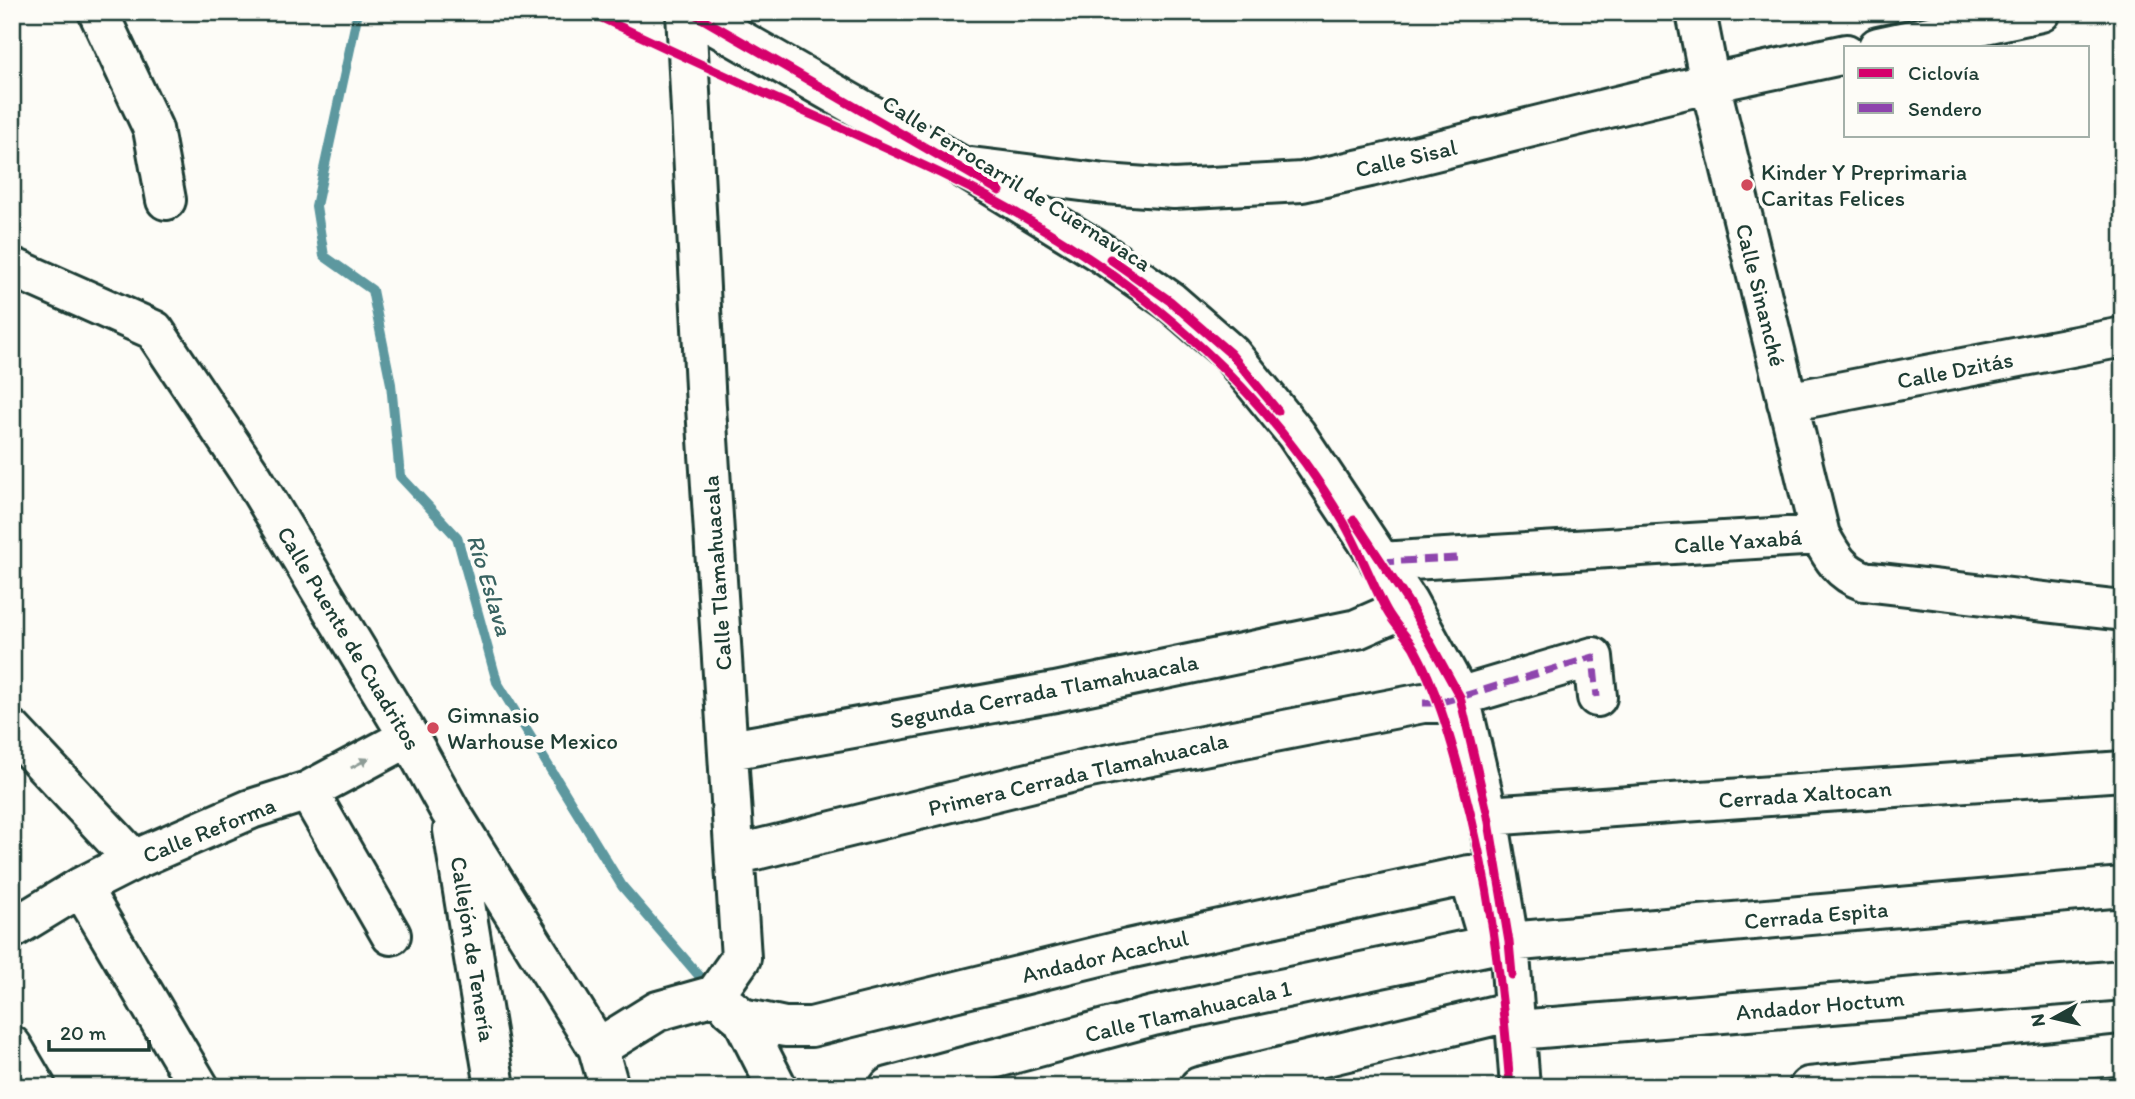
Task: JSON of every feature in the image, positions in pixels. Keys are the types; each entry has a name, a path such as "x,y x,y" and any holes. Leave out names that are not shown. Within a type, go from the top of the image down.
{"street":[{"path":"98,12 153,129 166,200"},
{"name":"Calle Tlamahuacala","path":"686,12 706,407 730,750 741,958 728,1006"},
{"name":"Calle Ferrocarril de Cuernavaca","path":"691,12 959,165 1103,254 1170,301 1231,354 1296,434 1408,602 1460,697 1488,816 1507,1023 1520,1087"},
{"name":"Calle Sinanché","path":"1696,12 1710,83 1820,536"},
{"path":"1883,46 2041,12"},
{"name":"Calle Sisal","path":"959,165 1105,184 1174,189 1302,182 1710,83 1844,54"},
{"name":"Calle Puente de Cuadritos","path":"12,267 154,330 253,478 450,811 598,1048 609,1087"},
{"name":"Calle Dzitás","path":"1787,402 2123,337"},
{"name":"Calle Yaxabá","path":"1380,562 1820,536 1835,563 1850,576 1864,581 2123,611"},
{"name":"Segunda Cerrada Tlamahuacala","path":"730,750 1055,692 1357,629 1389,615 1408,602"},
{"name":"Primera Cerrada Tlamahuacala","path":"735,855 1090,768 1423,703 1438,703 1593,657 1597,697"},
{"path":"12,730 134,860"},
{"name":"Calle Reforma","path":"12,929 81,887 134,860 251,809 308,791 408,737"},
{"name":"Cerrada Xaltocan","path":"1488,816 2123,771"},
{"path":"308,791 391,934"},
{"name":"Callejón de Tenería","path":"450,811 495,1087"},
{"name":"Calle Ferrocarril de Cuernavaca","path":"1469,875 1499,944"},
{"name":"Andador Acachul","path":"728,1006 785,1027 811,1027 1128,949 1469,875"},
{"path":"81,887 199,1087"},
{"name":"Cerrada Espita","path":"1499,944 2123,887"},
{"name":"Calle Tlamahuacala 1","path":"889,1087 1153,1016 1499,944"},
{"name":"Andador Hoctum","path":"1199,1087 1507,1023 2123,980"},
{"path":"598,1048 658,1011 728,1006 777,1087"},
{"name":"Calle Ferrocarril de Cuernavaca","path":"1501,1087 1507,1023"},
{"path":"12,1046 36,1087"},
{"path":"1809,1087 2123,1055"}],"waterway":[{"name":"Río Eslava","path":"358,12 316,206 324,256 372,290 391,384 400,476 457,537 497,682 622,886 708,986"}],"marked path":[{"path":"1380,562 1457,558"},
{"path":"1423,703 1438,703 1593,657 1597,697"}],"cycle path":[{"path":"589,12 927,167 1025,218 1072,247 1162,313 1204,350 1280,430 1343,521 1387,611 1414,648 1441,711 1471,815 1487,892 1503,1008 1510,1087"},
{"path":"691,12 1000,191"},
{"path":"1110,259 1170,301 1231,354 1278,411"},
{"path":"1354,520 1408,602 1460,697 1488,816 1512,975"}],"place":[{"name":"Kinder Y Preprimaria Caritas Felices","path":"1747,185"},
{"name":"Gimnasio Warhouse Mexico","path":"433,728"}]}
